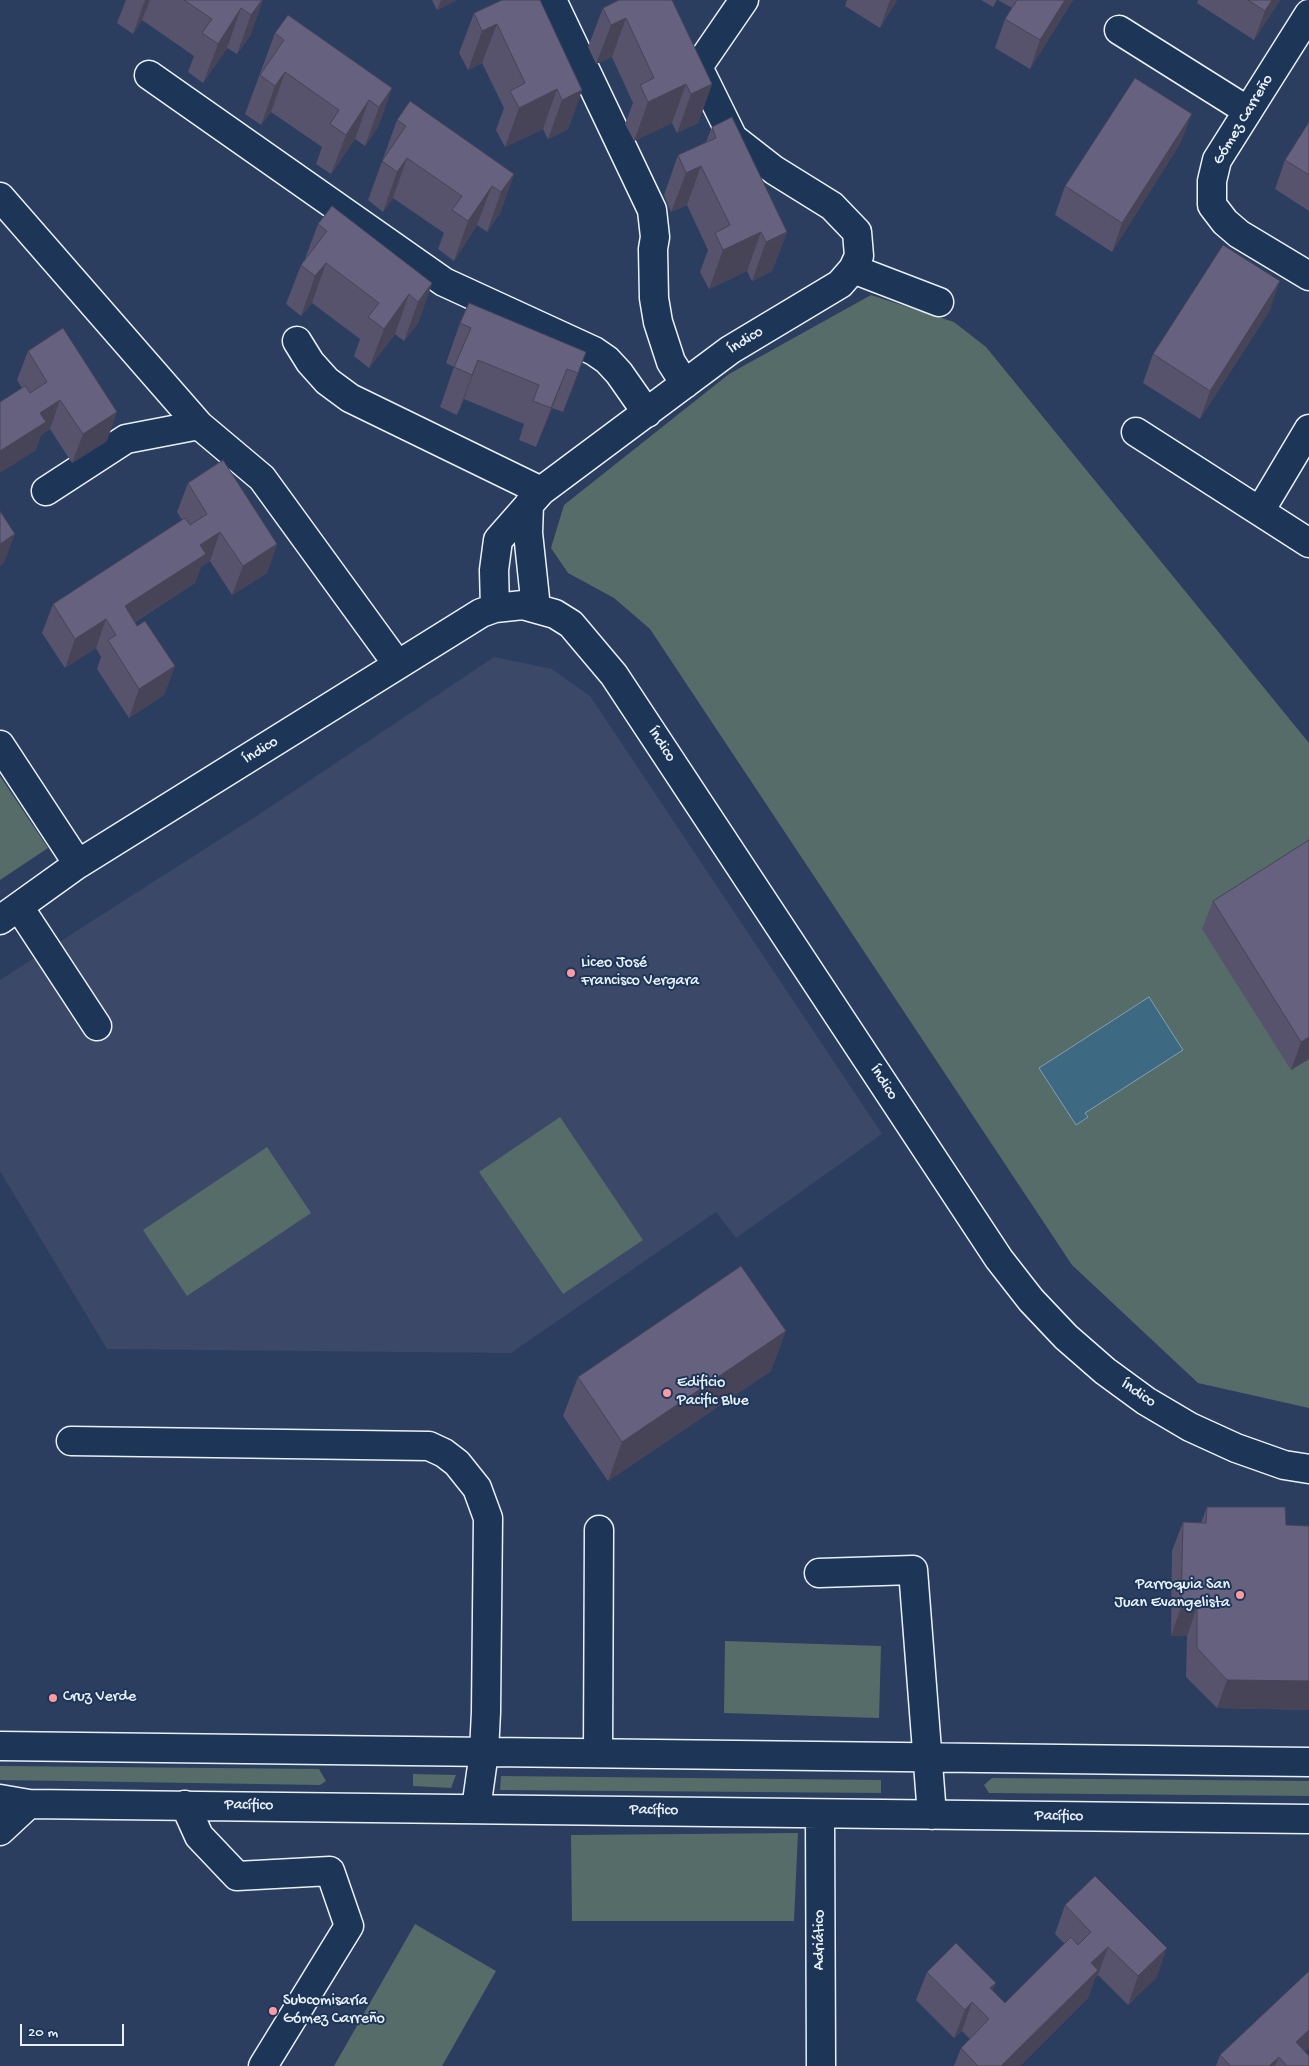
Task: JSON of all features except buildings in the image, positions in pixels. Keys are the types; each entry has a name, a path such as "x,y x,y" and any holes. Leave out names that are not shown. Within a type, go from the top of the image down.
{"street":[{"path":"552,0 652,210 655,224 654,298 658,322 671,362 685,384"},
{"path":"744,0 698,67 733,138 774,170 832,206 857,232 859,256 853,269 939,302"},
{"name":"Gómez Carreño","path":"1309,14 1217,160 1212,181 1212,204 1225,222 1239,234 1309,276"},
{"path":"1119,30 1248,111"},
{"path":"149,75 444,282 594,351 607,360 619,373 647,413"},
{"path":"0,197 199,425 262,478 398,665"},
{"name":"Índico","path":"495,608 494,570 498,540 535,498 730,350 840,284 853,269"},
{"path":"297,341 310,362 327,381 350,398 535,498 528,533 536,608"},
{"path":"46,491 126,439 199,425"},
{"path":"1260,511 1309,429"},
{"path":"1136,432 1309,543"},
{"name":"Índico","path":"10,913 78,864 482,613 495,608 523,605 555,614 571,624 614,675 999,1259 1031,1300 1066,1337 1104,1371 1190,1427 1236,1448 1284,1466 1309,1469"},
{"path":"0,745 78,864"},
{"path":"10,913 97,1026"},
{"path":"71,1441 429,1446 444,1453 457,1463 477,1488 488,1518 484,1752 476,1809"},
{"path":"598,1753 599,1530"},
{"path":"820,1573 914,1570 932,1815"},
{"path":"0,1746 1309,1762"},
{"name":"Pacífico","path":"0,1800 29,1804 1309,1820"},
{"path":"0,1831 29,1804"},
{"path":"186,1805 199,1836 237,1876 330,1871 349,1926 263,2066"},
{"name":"Adriático","path":"820,1814 821,2066"}],"shaded area":[{"path":"494,657 552,669 590,696 882,1134 736,1238 716,1212 511,1353 107,1349 0,1171 0,980 261,813"},
{"path":"1149,997 1183,1050 1085,1113 1088,1117 1076,1125 1039,1068"}],"green space":[{"path":"871,295 954,322 986,347 1309,743 1309,1408 1198,1383 1072,1265 650,629 614,598 568,573 551,548 564,505 729,374"},
{"path":"0,776 48,848 0,880"},
{"path":"560,1117 643,1240 563,1294 479,1172"},
{"path":"267,1147 311,1213 187,1296 143,1230"},
{"path":"725,1641 881,1646 879,1718 724,1713"},
{"path":"0,1766 319,1769 326,1781 320,1785 0,1780"},
{"path":"413,1774 456,1775 451,1788 413,1786"},
{"path":"501,1776 881,1780 881,1793 500,1790"},
{"path":"992,1778 1309,1781 1309,1796 989,1793 984,1785"},
{"path":"798,1833 794,1921 572,1921 571,1835"},
{"path":"415,1924 496,1971 442,2066 334,2066"}],"place":[{"name":"Liceo José Francisco Vergara","path":"571,973"},
{"name":"Edificio Pacific Blue","path":"667,1393"},
{"name":"Parroquia San Juan Evangelista","path":"1240,1595"},
{"name":"Cruz Verde","path":"53,1698"},
{"name":"Subcomisaría Gómez Carreño","path":"273,2011"}]}
